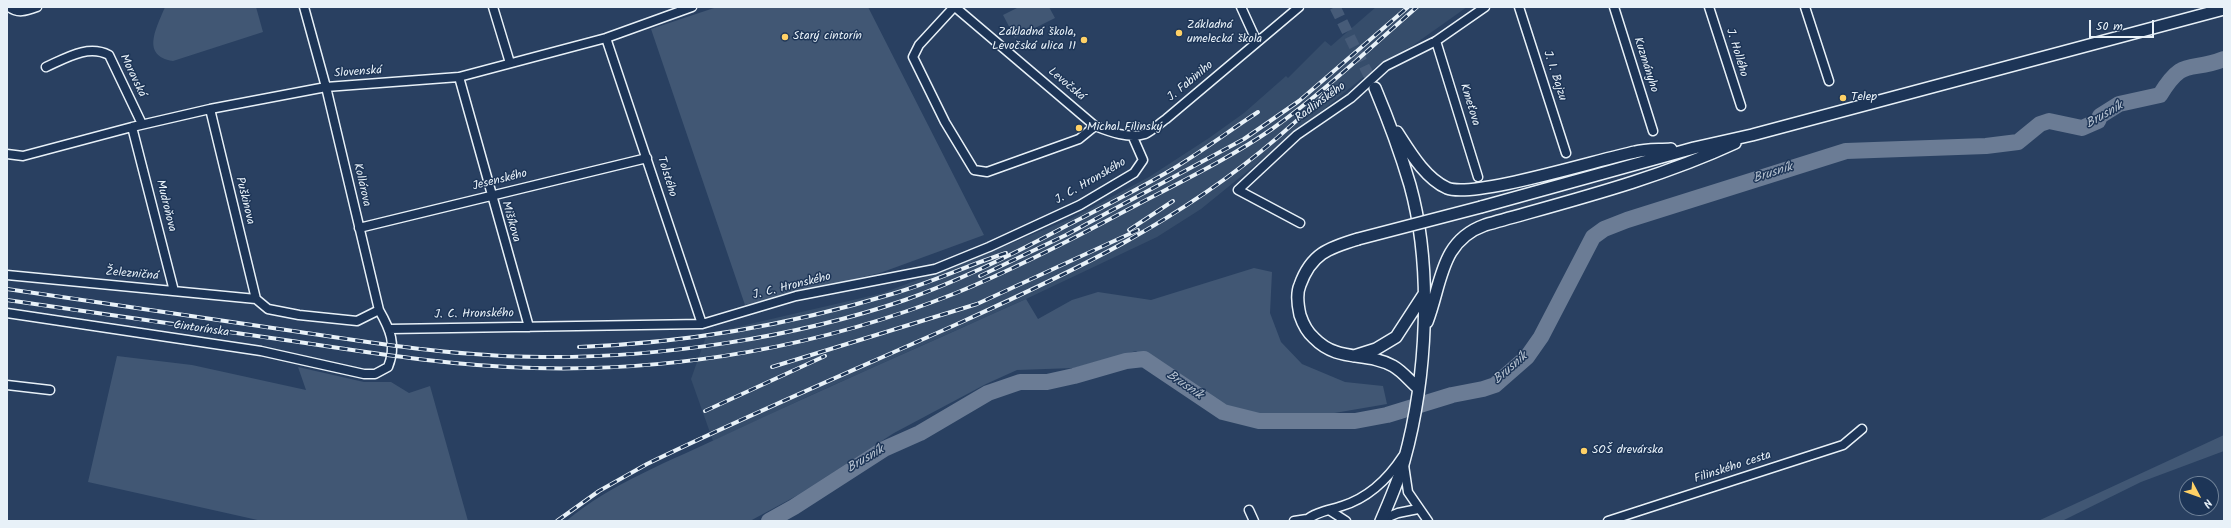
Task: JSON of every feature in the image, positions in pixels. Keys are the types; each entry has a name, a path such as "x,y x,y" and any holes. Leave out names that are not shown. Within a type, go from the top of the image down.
{"main road":[{"path":"1418,390 1393,366 1341,355 1329,350 1308,332 1298,309 1298,289 1305,269 1314,259 1333,247 1358,240 1694,148 1752,135 2224,9"},
{"path":"1375,88 1389,122 1410,186 1420,235 1424,294 1424,330 1418,390 1412,422 1404,462 1381,521"},
{"path":"1389,122 1417,162 1439,183 1459,191 1489,187 1637,151 1694,148"},
{"path":"1424,330 1434,305 1446,261 1452,248 1470,232 1485,225 1627,184 1708,156 1752,135"},
{"path":"1353,357 1376,349 1396,338 1424,294"}],"street":[{"path":"9,7 15,12 26,12 37,7"},
{"name":"Kollárova","path":"304,7 326,88 379,310 389,328 393,345 388,367"},
{"path":"493,7 510,64"},
{"path":"955,7 919,45 913,57 945,122 974,170 987,172 1079,139 1095,126"},
{"name":"Levočská","path":"955,7 1095,126 1112,133 1132,135"},
{"path":"1241,7 1257,42"},
{"name":"J. Fabiniho","path":"1132,135 1146,134 1298,7"},
{"name":"Radlinského","path":"1300,224 1238,190 1297,135 1351,98 1386,66 1436,41 1485,7"},
{"name":"J. I. Bajzu","path":"1518,7 1566,153"},
{"name":"Kuzmányho","path":"1614,7 1653,131"},
{"name":"J. Hollého","path":"1709,7 1740,106"},
{"path":"1805,7 1829,81"},
{"name":"Slovenská","path":"7,159 142,124 210,109 326,88 459,77 606,38 689,8"},
{"name":"Tolstého","path":"606,38 702,324"},
{"name":"Kmeťova","path":"1436,41 1478,177"},
{"name":"Moravská","path":"46,67 80,52 99,50 109,55 142,124"},
{"name":"Mišíkova","path":"459,77 491,196 529,326"},
{"name":"Puškinova","path":"210,109 256,299"},
{"name":"Mudroňova","path":"132,127 174,291"},
{"name":"J. C. Hronského","path":"389,328 702,324 796,296 935,269 989,247 1080,205 1134,173 1143,160 1132,135"},
{"name":"Slovenská","path":"7,154 23,156"},
{"name":"Jesenského","path":"359,228 647,158"},
{"name":"Železničná","path":"7,275 256,299"},
{"path":"256,299 268,309 299,315 357,321 379,310"},
{"name":"Cintorínska","path":"7,313 261,351 364,374 376,374 388,367"},
{"path":"7,385 50,390"},
{"name":"Filinského cesta","path":"1608,521 1843,445 1862,429"},
{"path":"1294,521 1306,520 1329,510 1343,506 1372,490 1394,470 1406,450"},
{"path":"1404,462 1408,492 1418,509 1428,521"},
{"path":"1381,521 1398,513 1418,509"},
{"path":"1249,510 1254,521"},
{"path":"1329,510 1346,521"}],"shaded area":[{"path":"165,7 256,7 263,32 173,61 163,58 157,53 154,47 155,32"},
{"path":"717,7 868,7 984,235 880,273 745,305 651,29"},
{"path":"1019,7 1049,7 1055,18 1015,38 1003,15"},
{"path":"1376,7 1467,7 1412,46 1382,62 1201,209 1157,237 1026,299 809,396 713,441 691,379 707,334 883,293 1003,247 1072,218 1149,177 1209,138 1244,113 1286,76 1288,78 1325,41 1331,46"},
{"path":"1254,268 1272,272 1270,313 1281,342 1302,364 1345,382 1383,386 1387,404 1317,416 1233,414 1136,351 1074,368 1017,370 986,384 894,433 798,495 750,521 566,521 603,495 643,473 800,400 1026,299 1038,319 1072,300 1098,292 1151,300"},
{"path":"117,356 192,365 306,390 298,367 364,382 391,382 409,393 430,386 468,521 262,521 88,482"},
{"path":"2224,435 2224,451 2141,482 2062,521 2038,521"}],"waterway":[{"name":"Brusník","path":"769,521 794,507 884,449 920,433 988,393 1020,382 1047,382 1126,361 1144,359 1223,412 1259,421 1355,421 1387,415 1452,395 1483,389 1495,385 1527,357 1541,337 1593,237 1604,229 1627,220 1846,151 1986,146 2018,142 2040,124 2049,121 2082,128 2098,121 2100,116 2119,104 2160,95 2175,75 2182,70 2224,59"}],"tunnel":[{"path":"1335,7 1375,88"}],"railway":[{"path":"980,276 1066,235 1244,139 1299,101 1408,7"},
{"path":"7,300 382,354 442,362 503,367 587,368 641,365 695,360 749,352 802,341 854,328 906,312 978,284 1064,243 1201,171 1255,140 1291,115 1346,70 1417,7"},
{"path":"557,521 599,491 647,464 955,325 1082,265 1123,243 1163,220 1240,168 1277,138 1329,90"},
{"path":"7,289 390,345 481,355 542,357 632,354 726,343 818,325 862,313 905,300 967,275 1027,247 1171,170 1258,112"},
{"path":"1129,230 1173,201"},
{"path":"772,367 977,304 1138,230"},
{"path":"579,347 619,345 698,337 737,331 815,315 907,290 1006,253"},
{"path":"705,411 825,356"}],"place":[{"name":"Základná umelecká škola","path":"1179,33"},
{"name":"Starý cintorín","path":"785,37"},
{"name":"Základná škola, Levočská ulica 11","path":"1084,40"},
{"name":"Telep","path":"1843,98"},
{"name":"Michal Filinský","path":"1079,128"},
{"name":"SOŠ drevárska","path":"1584,451"}]}
